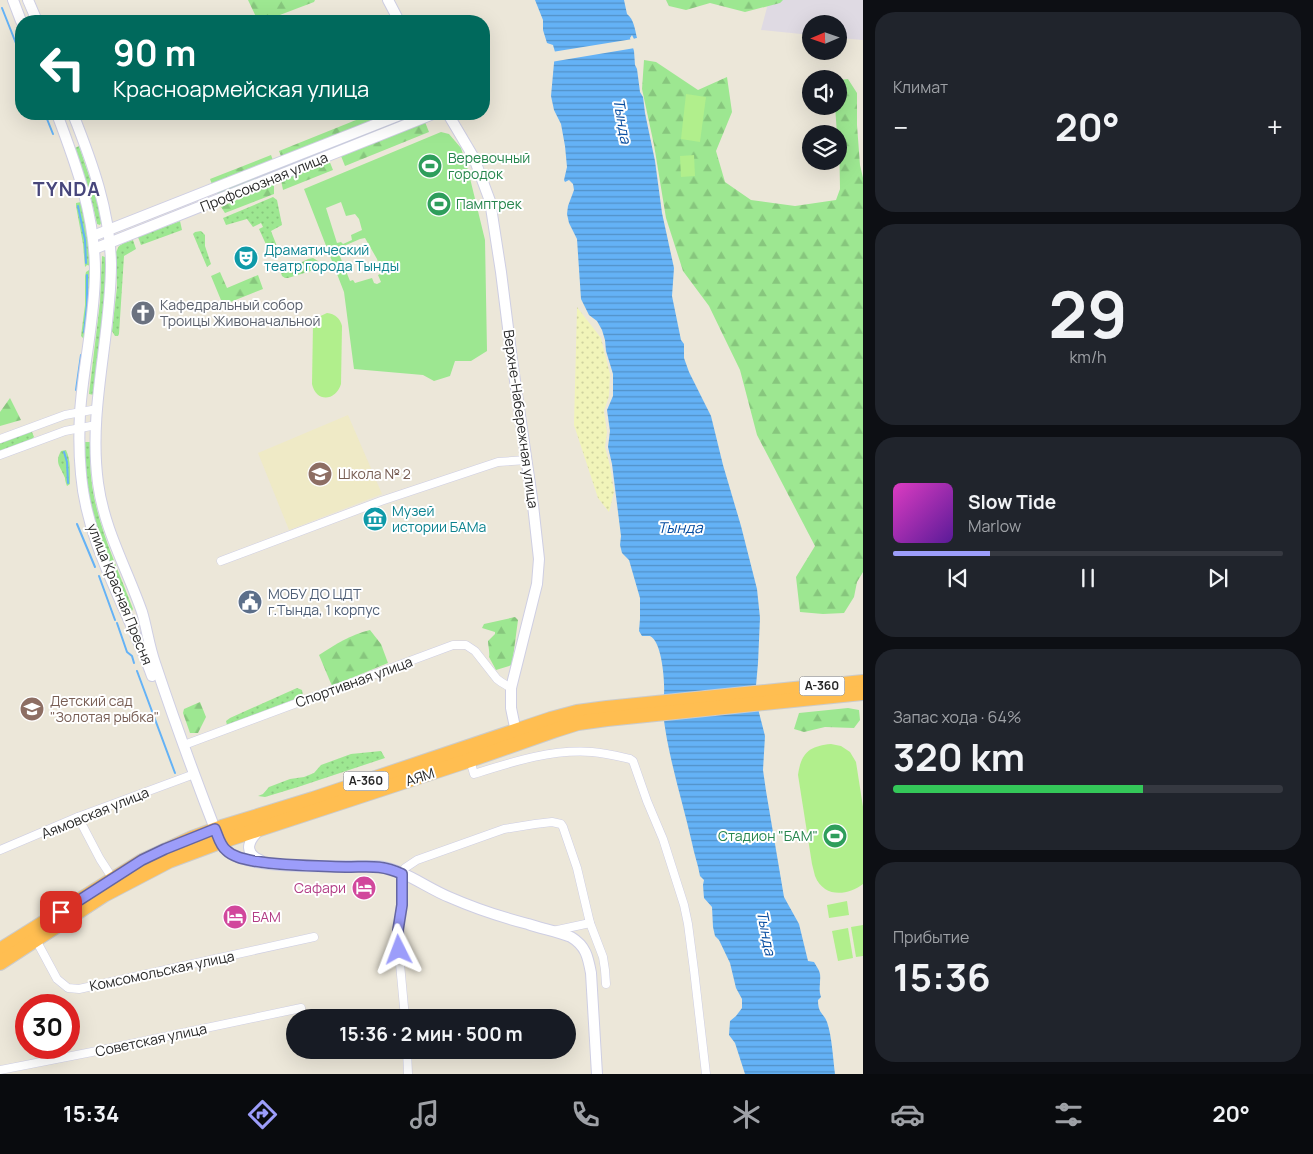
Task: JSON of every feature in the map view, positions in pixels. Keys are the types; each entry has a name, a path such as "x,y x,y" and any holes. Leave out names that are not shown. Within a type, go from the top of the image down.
{"highway":[{"name":"А-360","path":"781,696 863,682"},
{"name":"А-360","path":"781,696 863,693"},
{"name":"АЯМ","path":"0,963 112,891 215,837 313,799 577,712 607,708 630,711 781,696"},
{"name":"АЯМ","path":"0,950 142,860 165,849 263,827 578,723 607,719 630,711"}],"street":[{"path":"13,0 19,15"},
{"path":"28,0 34,15"},
{"path":"388,0 396,15"},
{"name":"улица Красная Пресня","path":"59,120 85,195 94,249 95,288 79,428 81,474 86,504 92,528 116,592 148,664 189,776 215,837"},
{"name":"улица Красная Пресня","path":"75,120 90,157 113,228 110,243 108,317 96,425 96,463 102,504 110,532 141,610 154,662 215,837"},
{"name":"Профсоюзная улица","path":"93,236 387,120"},
{"name":"Профсоюзная улица","path":"94,249 415,120"},
{"name":"Верхне-Набережная улица","path":"452,120 474,158 490,200 539,558 537,584 511,688 511,708 516,732"},
{"path":"113,228 122,238"},
{"path":"0,439 65,415 97,409"},
{"path":"0,455 65,432 96,425"},
{"path":"36,426 41,440"},
{"path":"220,561 407,492 498,462 526,460"},
{"name":"Спортивная улица","path":"184,745 453,645 466,645 475,651 497,678 511,688"},
{"path":"470,760 474,774 534,756 574,752 603,753 633,761 663,839 686,915 706,1074"},
{"name":"Аямовская улица","path":"0,850 189,776"},
{"path":"78,818 113,879"},
{"path":"404,1009 398,930 402,905 402,874 405,868 417,860 499,831 535,824 557,822 563,827 577,868 590,923 603,957 606,984"},
{"path":"263,827 252,838 249,847 252,856 265,863"},
{"path":"215,837 226,850 241,858 265,863 376,866 392,869 448,897 510,919 572,937 584,947 592,973 597,1074"},
{"path":"553,931 590,923"},
{"name":"Комсомольская улица","path":"36,940 57,978 68,988 79,989 314,937"},
{"name":"Советская улица","path":"0,1070 97,1052 301,1008"},
{"path":"407,1059 408,1074"}],"shaded area":[{"path":"769,0 863,0 863,40 848,39 848,15 802,15 802,34 761,30"},
{"name":"Школа № 2","path":"348,415 382,494 289,530 258,453"}],"green space":[{"path":"248,0 315,0 280,15 255,15"},
{"path":"666,0 783,0 780,3 745,12 710,3 686,10 669,6"},
{"path":"644,60 656,62 698,90 727,77 732,112 716,151 725,182 751,200 795,206 836,200 840,189 840,170 847,170 847,125 836,125 836,115 847,115 847,79 857,93 857,125 860,165 863,178 863,572 857,582 854,597 844,613 800,612 796,577 815,546 757,435 740,370 709,306 683,271 666,218 654,145 642,89"},
{"path":"686,94 706,97 700,142 681,139"},
{"path":"356,120 370,120 371,124 282,159 279,151"},
{"path":"397,120 407,120 218,197 217,192"},
{"path":"425,122 429,132 345,166 341,156"},
{"path":"441,132 449,134 461,148 485,240 487,351 471,361 455,361 450,376 434,381 423,375 354,369 344,292 304,189","holes":["341,202 346,216 355,214 359,219 362,230 351,235 352,240 343,244 341,242 337,243 326,208","365,238 377,259 382,273 378,275 381,282 377,284 374,283 372,278 355,283 353,280 350,281 337,249"]},
{"path":"79,146 97,199 100,225 97,224 75,148"},
{"path":"271,155 274,163 213,187 210,179"},
{"path":"694,155 695,176 681,177 680,156"},
{"path":"329,160 333,170 283,190 281,180"},
{"path":"274,183 274,194 225,213 221,207"},
{"path":"273,197 277,200 282,225 271,231 278,249 269,251 259,229 263,227 261,223 253,227 247,219 226,225 223,218"},
{"path":"81,202 89,243 91,266 87,265 85,267 76,206 76,203"},
{"path":"180,221 182,230 141,245 138,237"},
{"path":"201,231 205,235 205,246 211,264 207,267 193,234"},
{"path":"133,240 136,249 124,256 119,334 115,336 112,331 117,287 116,252 119,246"},
{"path":"102,256 105,257 106,290 94,395 89,394 100,302"},
{"path":"313,258 318,261 318,266 314,270 288,278 282,276 281,273 284,271"},
{"path":"91,270 91,299 84,339 81,336 85,305 85,276"},
{"path":"220,272 227,288 258,275 263,289 223,305 211,276"},
{"path":"327,313 337,317 342,326 341,384 335,394 326,398 314,390 312,384 313,324 316,318"},
{"path":"10,398 21,420 0,426 0,412"},
{"path":"32,432 34,437 31,440 0,451 0,443"},
{"path":"84,442 90,442 91,480 99,516 109,548 133,609 132,611 130,611 114,574 96,525 88,486"},
{"path":"66,450 70,471 70,484 67,486 58,462 61,451"},
{"path":"515,617 518,620 512,665 496,670 489,657 488,641 495,632 482,628 484,624"},
{"path":"370,630 381,644 388,663 332,686 319,655 350,637"},
{"path":"297,688 302,690 303,696 227,725 226,721 230,718"},
{"path":"200,702 206,717 198,733 190,733 183,713 184,709"},
{"path":"848,708 859,710 860,720 854,728 825,727 804,732 794,729 799,713"},
{"name":"Стадион \"БАМ\"","path":"823,745 841,746 850,752 856,762 863,807 863,884 843,893 836,893 824,888 815,876 798,775 801,761 807,752"},
{"path":"381,751 385,758 265,797 258,796 263,794 269,787 314,773 321,765 351,754"},
{"path":"847,901 849,915 829,918 827,905"},
{"path":"863,925 863,956 856,957 851,927"},
{"path":"848,928 853,958 838,961 832,931"}],"sand":[{"path":"577,307 601,338 610,374 609,396 604,411 607,432 605,447 614,492 609,512 598,498 574,425"}],"water":[{"name":"Тында","path":"535,0 624,0 627,14 634,25 637,38 634,39 632,35 630,38 634,51 640,92 643,97 662,213 674,268 672,296 681,340 684,344 684,358 711,416 757,589 760,618 755,697 765,736 763,770 784,897 799,924 808,961 814,962 820,972 821,997 818,1000 818,1005 829,1028 835,1074 745,1074 735,1043 729,1035 730,1021 742,1008 742,999 736,988 730,963 719,940 715,936 712,907 704,898 704,880 700,876 665,729 663,708 664,681 660,653 654,639 650,636 642,636 639,631 640,598 629,560 622,553 620,545 621,536 612,464 608,447 610,431 607,410 613,396 613,374 602,330 597,321 589,315 581,299 577,239 567,214 574,190 573,184 569,180 565,182 564,180 567,167 565,146 561,124 554,110 551,96 555,52 553,45 547,43 543,30 543,20"}],"pier":[{"path":"639,38 634,42 635,48 551,62 552,52"}],"waterway":[{"path":"2,8 15,41"},
{"path":"47,120 53,134"},
{"path":"78,206 85,240 86,263"},
{"path":"84,332 87,305 87,275"},
{"path":"76,390 81,355"},
{"path":"64,452 67,462 68,483"},
{"path":"77,524 95,567"},
{"path":"99,576 115,620"},
{"path":"117,623 127,652 132,656 134,663"},
{"path":"137,671 175,773"}],"place":[{"name":"Веревочный городок","path":"430,166"},
{"name":"Памптрек","path":"439,204"},
{"name":"Драматический театр города Тынды","path":"246,258"},
{"name":"Кафедральный собор Троицы Живоначальной","path":"143,313"},
{"name":"Школа № 2","path":"320,474"},
{"name":"Музей истории БАМа","path":"375,519"},
{"name":"МОБУ ДО ЦДТ г.Тында, 1 корпус","path":"250,602"},
{"name":"Детский сад \"Золотая рыбка\"","path":"32,709"},
{"name":"Стадион \"БАМ\"","path":"835,836"},
{"name":"Сафари","path":"364,888"},
{"name":"БАМ","path":"235,917"}],"district":[{"name":"TYNDA","path":"67,189"}],"route":[{"path":"61,912 142,860 215,829 224,849 241,858 265,863 290,865 376,866 392,869 402,874 402,909 398,922 399,950"}]}
